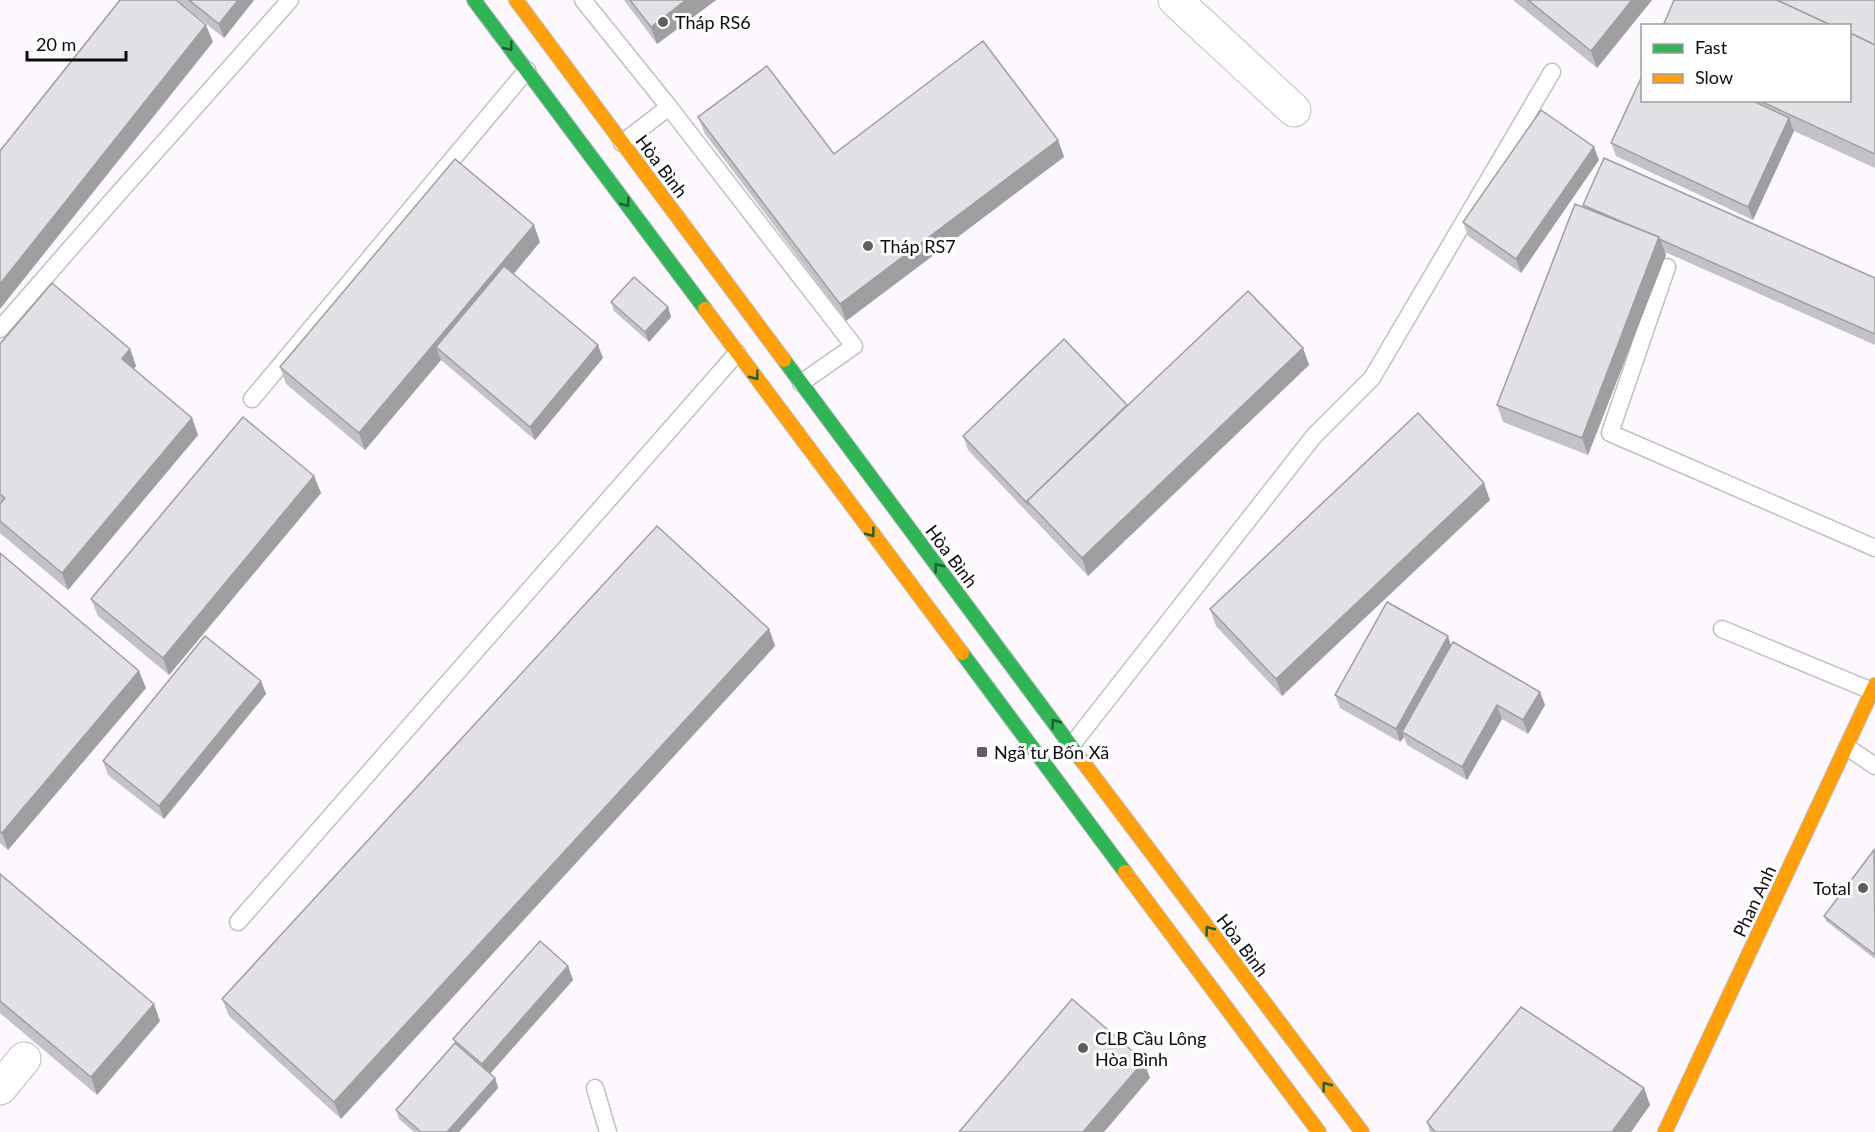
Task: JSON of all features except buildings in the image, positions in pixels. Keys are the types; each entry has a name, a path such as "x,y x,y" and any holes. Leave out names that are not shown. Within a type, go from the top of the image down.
{"main road":[{"name":"Hòa Bình","path":"474,0 737,353 788,393 1071,746 1362,1132"},
{"name":"Hòa Bình","path":"516,0 622,143 788,393 1041,763 1318,1132"},
{"name":"Phan Anh","path":"1665,1132 1874,688"}],"street":[{"path":"1175,0 1294,111"},
{"path":"0,1088 24,1059"}],"lane":[{"path":"0,329 290,0"},
{"path":"583,0 854,346 788,393"},
{"path":"252,399 527,70"},
{"path":"1071,746 1314,436 1372,378 1552,72"},
{"path":"622,143 669,107"},
{"path":"1667,267 1610,433 1875,548"},
{"path":"238,922 737,353"},
{"path":"1722,629 1874,688"},
{"path":"1847,747 1875,766"},
{"path":"595,1088 608,1132"}],"traffic: fast":[{"path":"474,0 705,309"},
{"path":"784,360 1083,762"},
{"path":"962,653 1125,872"}],"traffic: slow":[{"path":"516,0 784,360"},
{"path":"705,309 962,653"},
{"path":"1665,1132 1875,685"},
{"path":"1083,762 1362,1132"},
{"path":"1125,872 1319,1132"}],"place":[{"name":"Tháp RS6","path":"663,22"},
{"name":"Tháp RS7","path":"868,246"},
{"name":"Ngã tư Bốn Xã","path":"982,752"},
{"name":"Total","path":"1863,888"},
{"name":"CLB Cầu Lông Hòa Bình","path":"1083,1048"}]}
